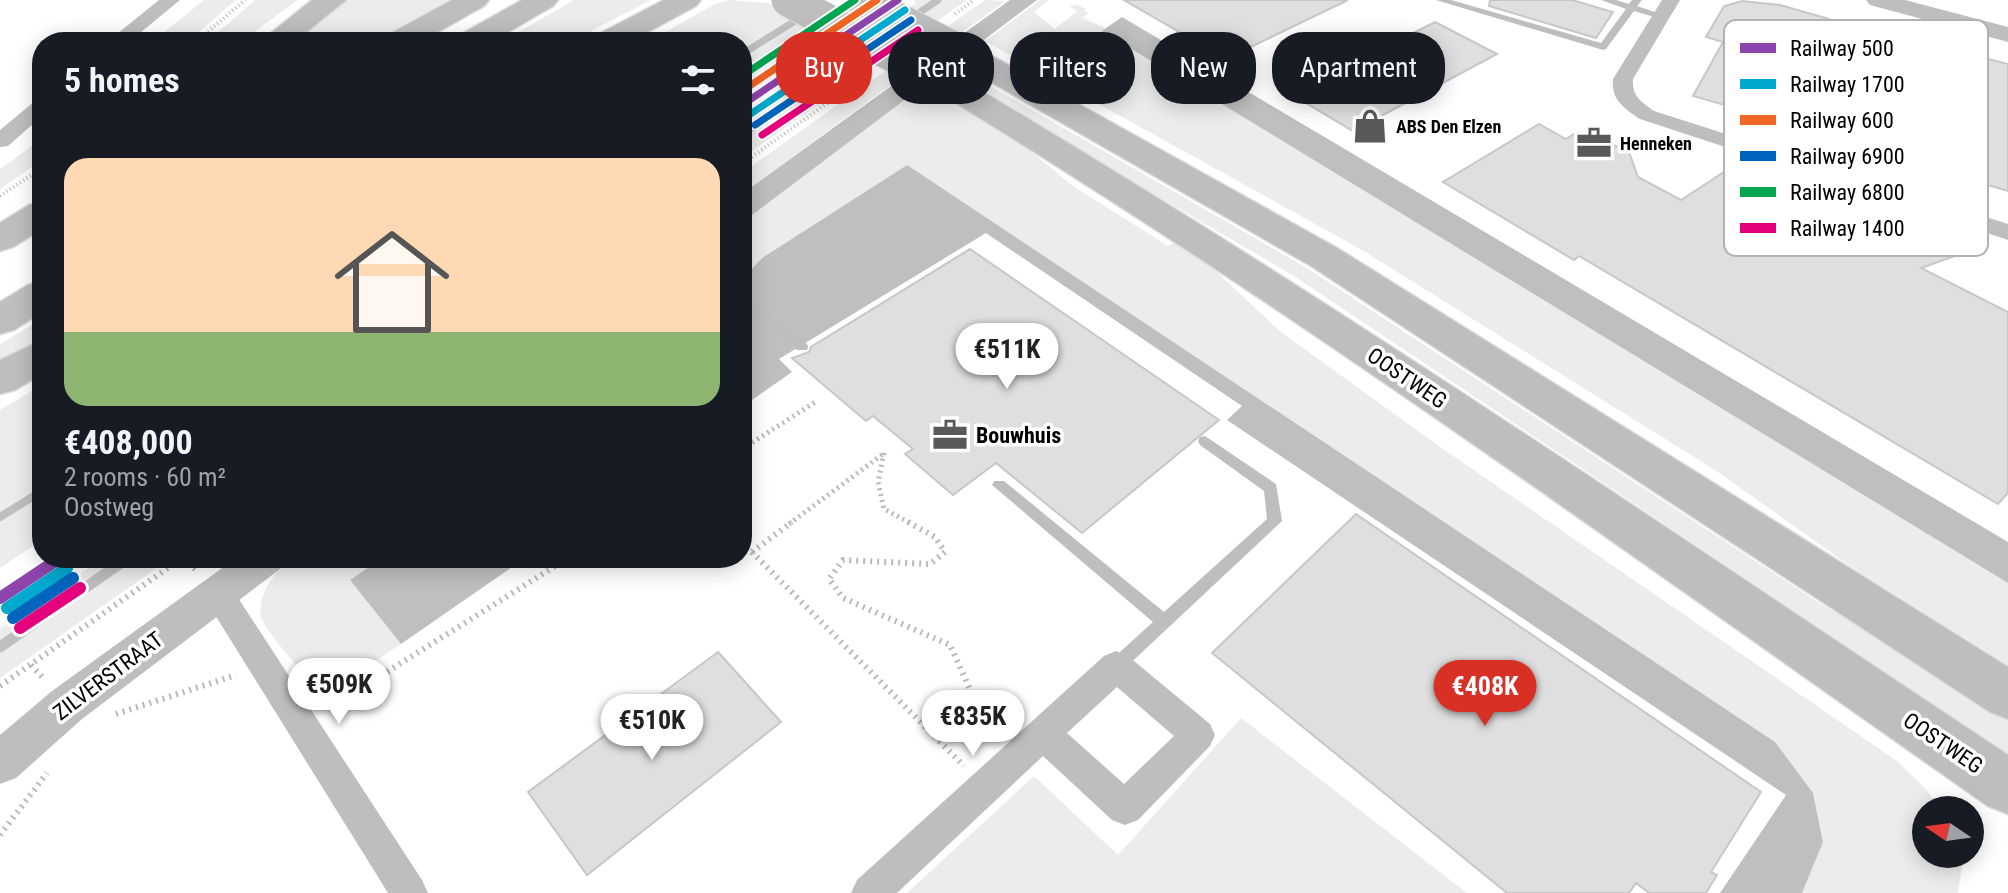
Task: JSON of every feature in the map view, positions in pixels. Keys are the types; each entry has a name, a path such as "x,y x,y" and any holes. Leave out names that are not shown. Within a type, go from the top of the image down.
{"main road":[{"path":"288,32 331,0"},
{"path":"415,32 474,0"},
{"path":"487,32 543,0"},
{"path":"625,32 686,0"},
{"name":"OOSTWEG","path":"788,0 942,81 1106,179 1288,297 2008,787"},
{"path":"859,0 972,58 1324,257 2008,695"},
{"path":"0,238 32,219"},
{"path":"0,268 32,249"},
{"path":"0,320 32,300"},
{"path":"0,379 32,361"}],"street":[{"path":"130,32 171,0"},
{"path":"752,201 1025,0"},
{"path":"1878,0 1952,20"},
{"path":"1666,8 1623,79 1622,89 1635,107 1647,115 1724,140"},
{"path":"1988,30 2008,35"},
{"path":"0,141 32,114"},
{"path":"1988,226 2008,232"},
{"name":"ZILVERSTRAAT","path":"0,763 67,705 252,568"},
{"path":"218,593 409,893"},
{"path":"870,893 995,777 1116,666 1198,735 1125,808 1043,733"}],"lane":[{"path":"1441,0 1603,47 1634,4"},
{"path":"1606,0 1666,8"},
{"path":"0,238 32,213"},
{"path":"752,307 802,347"},
{"path":"1116,666 1275,521 1271,488 1205,441"},
{"path":"999,485 1164,622"}],"path":[{"path":"208,32 245,0"},
{"path":"954,14 974,0"},
{"path":"752,157 877,68"},
{"path":"0,196 32,175"},
{"path":"752,443 817,401"},
{"path":"884,453 878,482 884,509 935,537 945,552 930,564 843,560 829,579 843,598 950,645 995,777 752,552 884,453"},
{"path":"0,686 168,568"},
{"path":"303,725 552,568"},
{"path":"0,835 56,761"}],"shaded area":[{"path":"204,0 236,0 199,32 164,32"},
{"path":"255,0 298,0 254,32 218,32"},
{"path":"347,0 449,0 390,32 306,32"},
{"path":"574,0 651,0 589,32 518,32"},
{"path":"729,0 768,3 823,29 818,32 776,32 776,60 752,76 752,32 666,32 715,4"},
{"path":"915,0 967,0 921,32 888,32 888,55 872,67 872,34 915,4"},
{"path":"985,0 1005,1 963,32 940,32"},
{"path":"1040,0 1049,0 1034,12 1055,29 1077,11 1070,7 1075,4 1089,13 1083,18 1105,28 1105,32 1010,32 1010,55 994,46 994,34"},
{"path":"1122,17 1151,34 1151,61 1135,51 1135,32 1102,31"},
{"path":"1135,51 1151,60 1151,104 1223,104 2008,583 2008,665 1850,566 1715,470 1362,250 1099,104 1135,104"},
{"path":"888,69 888,87 872,99 872,80"},
{"path":"994,88 1010,97 1010,104 1022,104 1307,268 1821,604 1992,703 2008,714 2008,754 1294,276 994,101"},
{"path":"1256,96 2008,542 2008,583 1222,104 1256,104"},
{"path":"776,100 776,104 819,104 752,151 752,116"},
{"path":"839,104 865,104 752,187 752,166"},
{"path":"898,104 961,104 993,120 1073,186 1168,246 1178,240 1191,248 1282,333 1446,451 1897,761 1931,796 1912,796 1912,868 1962,868 1958,893 1802,893 1823,841 1813,793 907,165 762,258 752,268 752,213"},
{"path":"32,146 32,167 0,189 0,169"},
{"path":"907,165 1775,742 1813,793 1823,842 1802,893 1720,893 1786,795 1227,420 1242,406 986,233 779,359 792,372 752,400 752,268 762,258"},
{"path":"32,325 32,344 0,362 0,344"},
{"path":"32,391 32,547 0,568 0,410"},
{"path":"88,568 157,568 0,678 0,628"},
{"path":"367,568 350,580 401,644 322,696 261,617 260,608 265,592 279,570"},
{"path":"367,568 511,568 401,644 350,580"},
{"path":"1241,718 1467,893 907,893 1034,776 1118,855"}],"building":[{"path":"1124,0 1348,0 1282,32 1272,32 1272,37 1256,44 1256,32 1179,32"},
{"path":"1490,0 1572,0 1613,12 1596,38 1489,6"},
{"path":"1742,1 1780,5 1829,19 1724,20 1724,105 1693,96 1723,42 1706,37 1724,6"},
{"path":"1435,22 1497,54 1445,82 1445,32 1415,32"},
{"path":"1988,59 2008,64 2008,191 1988,185"},
{"path":"1308,104 1403,104 1353,131"},
{"path":"1539,124 1566,139 1577,132 1587,133 1629,152 1638,177 1681,200 1724,172 1724,256 1955,256 1921,268 2008,312 2008,493 1998,504 1579,256 1574,260 1443,182"},
{"path":"970,249 1219,420 1082,533 996,463 953,495 905,454 913,449 873,416 866,421 792,358 809,352 811,347"},
{"path":"1356,514 1761,792 1711,872 1717,875 1706,893 1649,893 1636,883 1629,893 1507,893 1212,653"},
{"path":"718,652 781,722 587,875 528,792"}],"waterway":[{"path":"910,19 938,0"},
{"path":"752,48 803,16"},
{"path":"752,128 787,104"},
{"path":"0,517 32,497"},
{"path":"0,647 114,568"}],"rail line":[{"name":"6800","path":"752,69 855,0"},
{"name":"600","path":"752,84 877,0"},
{"name":"500","path":"752,98 898,0"},
{"name":"1700","path":"752,113 905,10"},
{"name":"6900","path":"755,125 911,20"},
{"name":"1400","path":"762,135 918,30"},
{"name":"500","path":"0,598 45,568"},
{"name":"1700","path":"7,608 67,568"},
{"name":"6900","path":"13,618 73,578"},
{"name":"1400","path":"20,628 80,588"}],"place":[{"name":"ABS Den Elzen","path":"1370,126"},
{"name":"Henneken","path":"1594,143"},
{"name":"Bouwhuis","path":"950,435"}]}
